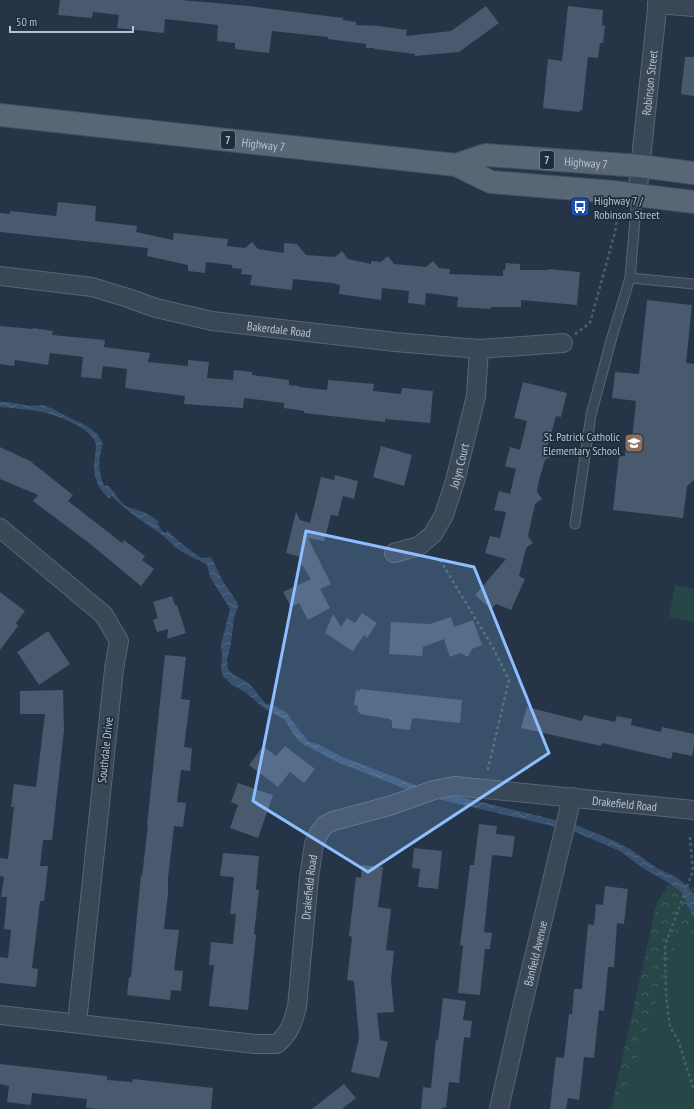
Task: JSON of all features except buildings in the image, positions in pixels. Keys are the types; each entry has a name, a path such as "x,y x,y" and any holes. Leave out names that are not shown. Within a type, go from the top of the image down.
{"main road":[{"name":"Highway 7","path":"0,115 456,165 491,182 694,202"},
{"name":"Highway 7","path":"456,165 486,156 640,166 694,172"}],"street":[{"path":"658,2 694,7"},
{"name":"Robinson Street","path":"640,166 658,2"},
{"path":"637,196 640,166"},
{"name":"Bakerdale Road","path":"0,276 92,287 156,308 212,321 395,342 479,349 563,342"},
{"name":"Jolyn Court","path":"394,553 419,546 433,534 444,515 476,396 479,349"},
{"name":"Southdale Drive","path":"0,528 104,615 119,641 114,669 77,1024"},
{"name":"Drakefield Road","path":"0,1015 255,1044 277,1044 286,1035 292,1022 296,1007 311,862 314,844 325,825 333,821 389,806 434,790 455,786 694,810"},
{"name":"Banfield Avenue","path":"499,1109 572,797"}],"lane":[{"path":"575,524 591,416 612,337 630,278 637,196"},
{"path":"630,278 694,284"}],"path":[{"path":"563,342 590,323 616,232 617,219"},
{"path":"440,560 492,646 509,680 484,789"},
{"path":"690,837 693,871 664,946 666,994 670,1027 678,1040 694,1090"}],"highlighted area":[{"path":"306,531 474,567 549,753 368,872 253,801"}],"green space":[{"path":"675,585 694,589 694,622 669,617"},
{"path":"669,884 694,888 694,1109 611,1109 657,902"},
{"path":"680,931 694,933 694,1109 620,1109"}],"water":[{"path":"0,402 30,406 43,405 87,426 97,434 103,443 99,465 104,486 107,485 110,487 126,506 144,512 160,522 157,523 162,531 166,533 167,530 200,557 210,557 212,559 224,583 237,602 238,607 234,617 231,643 227,660 228,669 234,675 249,683 265,703 275,706 287,713 309,742 318,744 340,756 423,788 576,825 614,841 630,849 657,868 676,877 686,885 694,896 694,918 681,892 671,884 644,869 620,851 573,831 421,795 337,762 301,743 284,719 265,709 245,692 231,684 223,676 221,670 221,645 230,609 210,577 207,565 179,550 161,534 140,520 111,495 110,499 103,492 96,481 94,472 96,445 94,439 88,433 62,418 44,412 0,407"}],"place":[{"name":"Highway 7 / Robinson Street","path":"580,207"},
{"name":"St. Patrick Catholic Elementary School","path":"634,443"}]}
